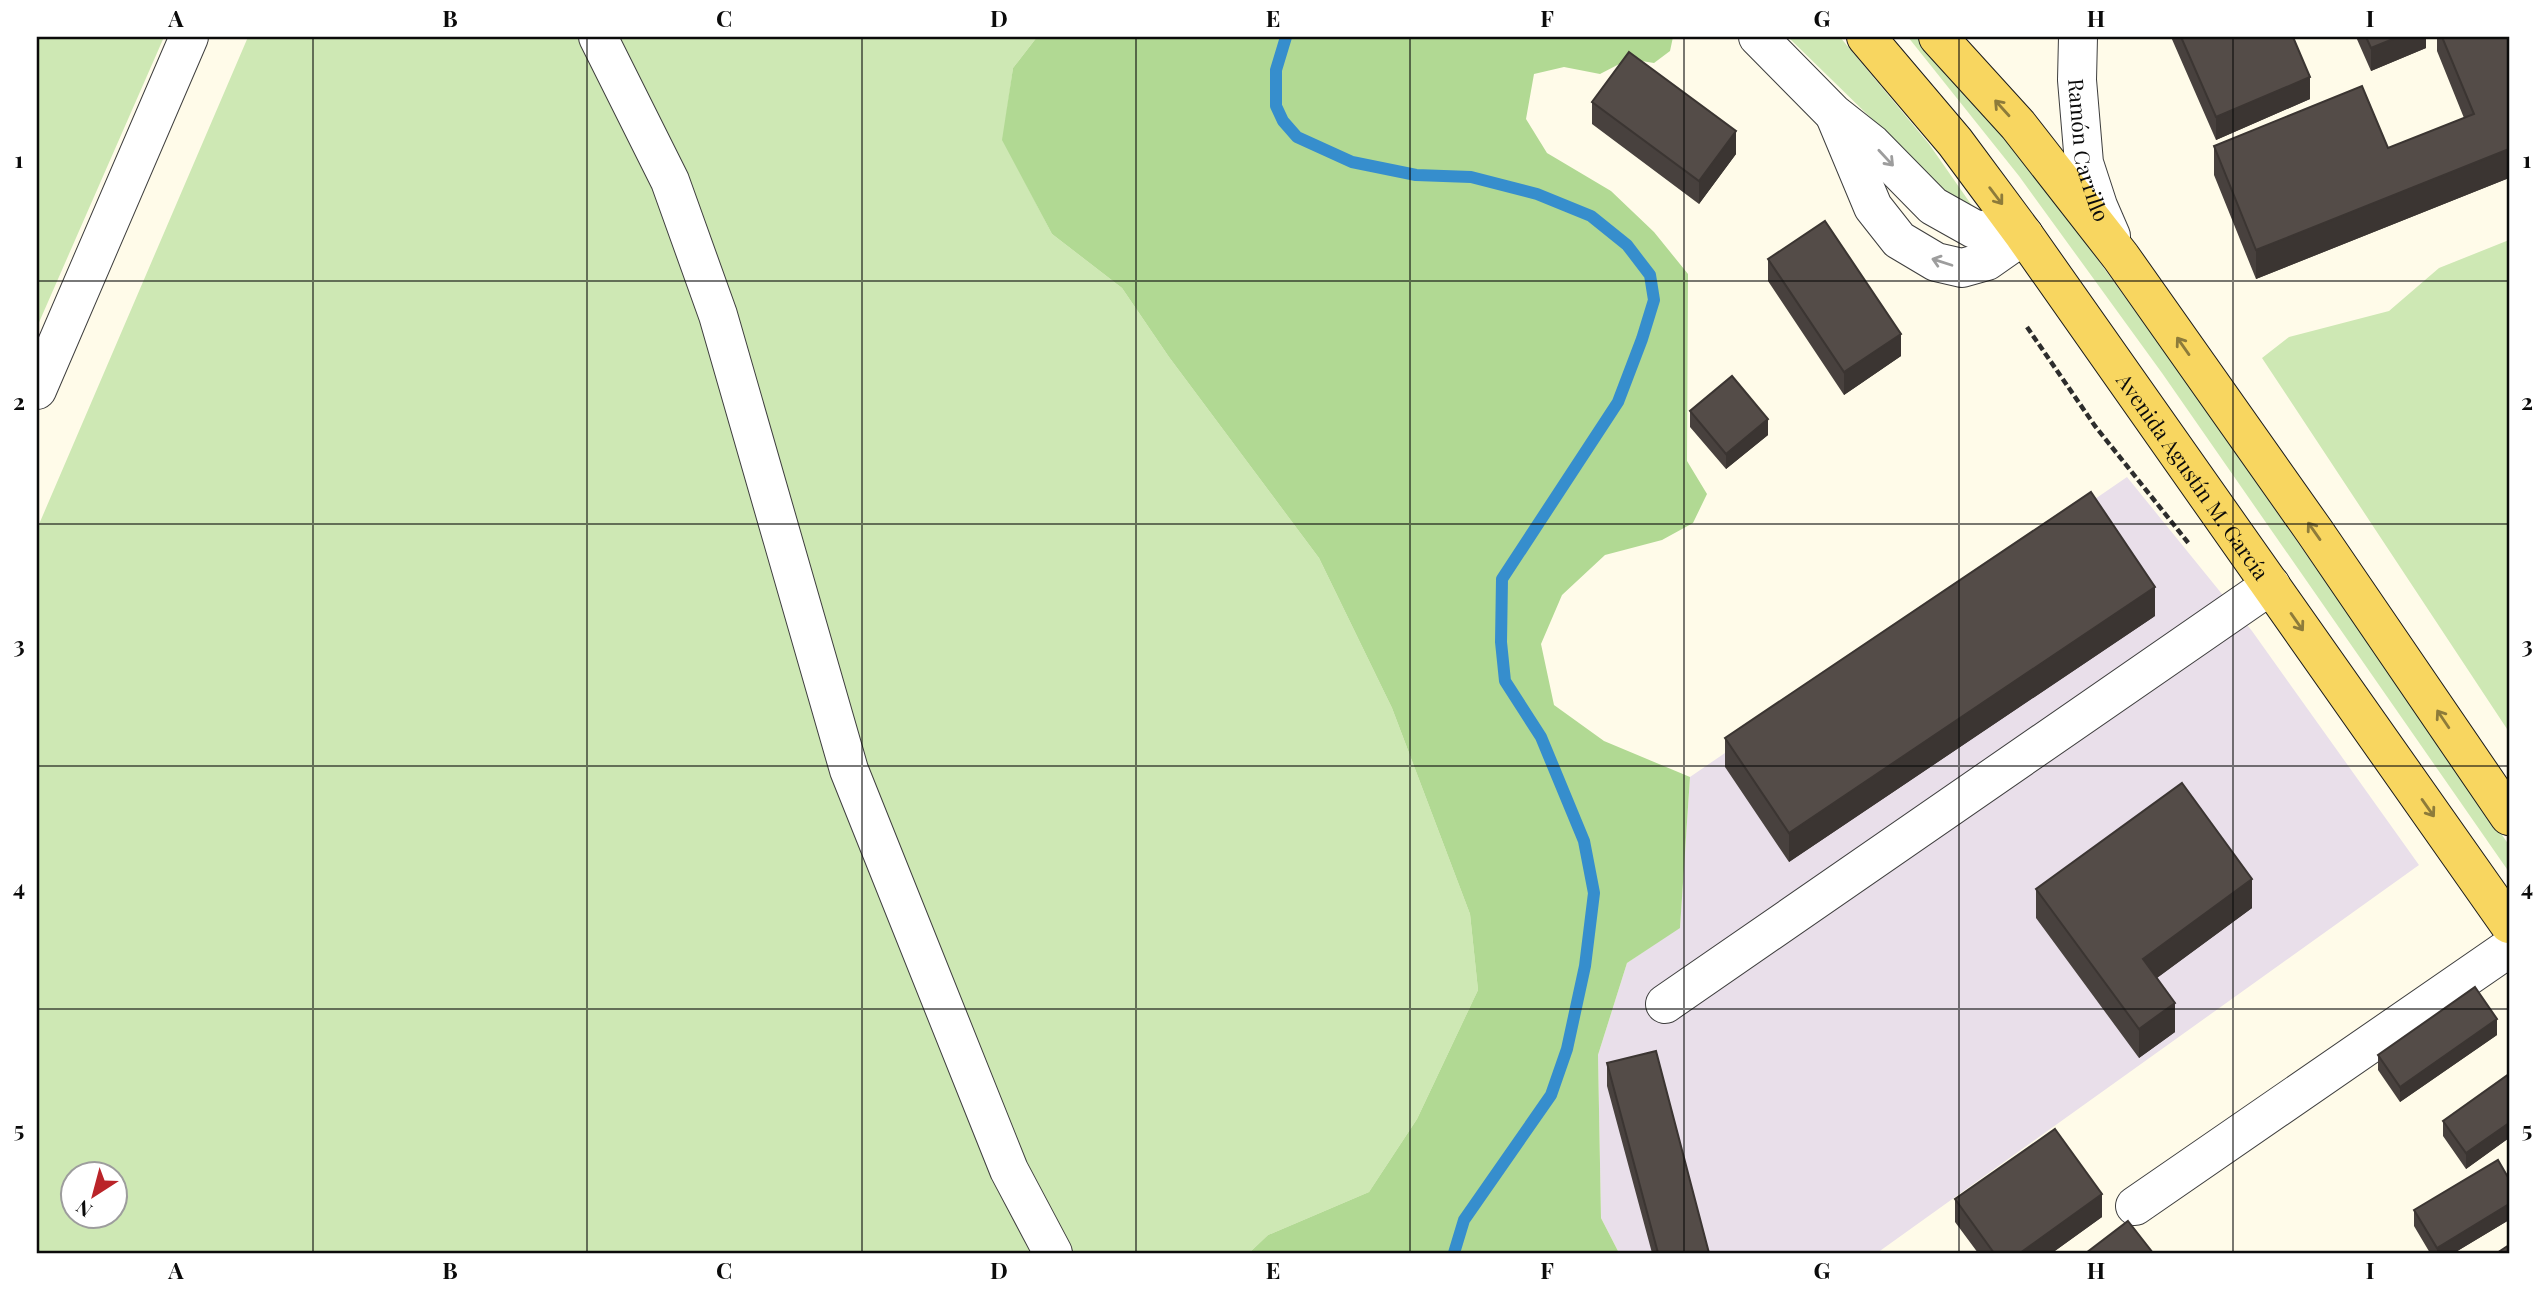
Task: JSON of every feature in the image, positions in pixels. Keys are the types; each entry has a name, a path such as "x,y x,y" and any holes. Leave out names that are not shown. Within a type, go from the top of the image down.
{"main road":[{"name":"Avenida Agustín M. García","path":"1866,37 1955,142 2024,235 2509,923"},
{"path":"1938,37 2018,125 2121,257 2315,532 2509,816"}],"street":[{"path":"37,390 188,37"},
{"path":"598,37 670,181 718,315 849,770 1009,1170 1053,1253"},
{"path":"1758,37 1834,114 1872,144 1933,206 1974,229 2024,235"},
{"path":"2048,37 2077,80"},
{"name":"Ramón Carrillo","path":"2078,37 2077,80 2084,163 2098,206 2121,257"},
{"path":"1665,1004 2271,585"},
{"path":"2136,1206 2509,948"}],"shaded area":[{"path":"2127,477 2252,631 2419,865 1877,1253 1619,1253 1601,1218 1598,1055 1627,963 1680,927 1690,777"}],"green space":[{"path":"37,37 164,37 37,327"},
{"path":"248,37 1037,37 1013,68 1003,140 1052,234 1122,288 1169,357 1319,558 1392,708 1470,914 1478,990 1417,1119 1369,1192 1268,1235 1249,1253 37,1253 37,529"},
{"path":"1037,37 1673,37 1670,51 1654,63 1629,59 1600,74 1564,67 1534,74 1526,119 1547,153 1611,191 1654,232 1688,274 1687,461 1707,494 1693,523 1662,540 1605,555 1562,595 1541,644 1554,705 1604,741 1690,777 1680,928 1627,963 1598,1055 1601,1218 1619,1253 1249,1253 1268,1235 1369,1192 1417,1119 1478,990 1470,914 1392,708 1319,558 1169,357 1122,288 1052,234 1002,140 1013,68"},
{"path":"1788,37 1840,37 1929,144 1975,210 1961,206"},
{"path":"1908,37 1921,37 2030,166 2174,365 2509,845 2509,872 2162,373 2019,176"},
{"path":"2509,240 2509,732 2262,358 2289,337 2389,311 2439,268"}],"building":[{"path":"2181,37 2293,37 2310,77 2216,117"},
{"path":"2366,37 2398,37 2371,48"},
{"path":"2442,37 2509,37 2509,149 2256,250 2214,146 2362,86 2388,148 2474,114"},
{"path":"1629,52 1736,131 1699,181 1592,102"},
{"path":"1825,221 1901,334 1844,372 1768,259"},
{"path":"1732,376 1768,419 1726,454 1690,411"},
{"path":"2091,492 2155,587 1789,833 1725,738"},
{"path":"2182,783 2252,879 2143,959 2175,1003 2139,1029 2036,889"},
{"path":"2475,987 2497,1019 2400,1087 2378,1055"},
{"path":"1656,1051 1709,1253 1658,1253 1607,1063"},
{"path":"2509,1074 2509,1123 2466,1153 2443,1121"},
{"path":"2055,1129 2102,1194 2020,1253 1994,1253 1955,1199"},
{"path":"2498,1160 2509,1179 2509,1204 2437,1248 2414,1210"},
{"path":"2128,1221 2153,1253 2086,1253"},
{"path":"2509,1245 2509,1253 2497,1253"}],"waterway":[{"path":"1286,37 1276,70 1276,106 1283,121 1297,137 1352,162 1416,175 1471,177 1537,194 1591,216 1627,245 1650,275 1654,300 1618,402 1502,579 1501,642 1505,681 1541,737 1584,841 1594,893 1585,966 1567,1049 1551,1095 1464,1220 1454,1253"}]}
